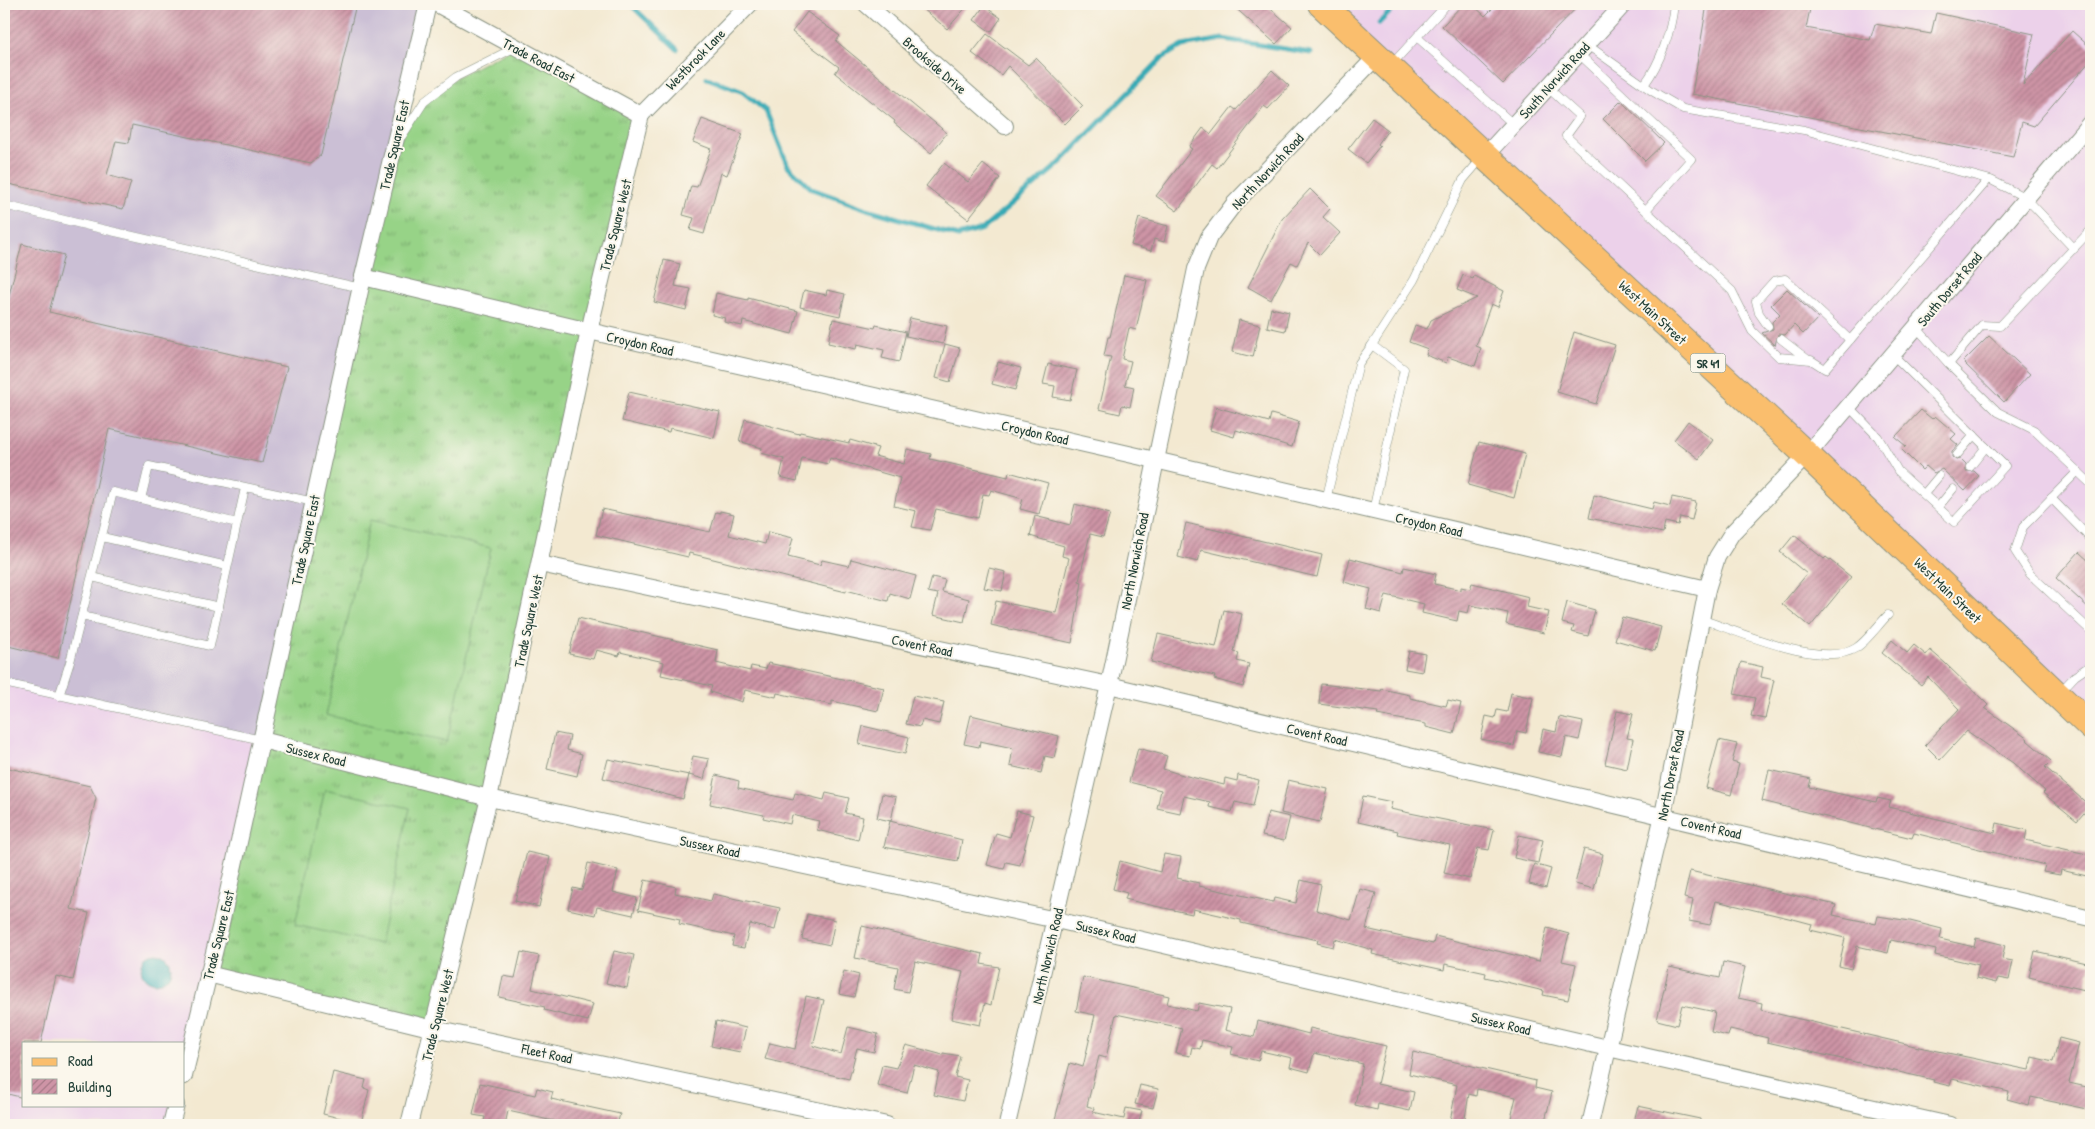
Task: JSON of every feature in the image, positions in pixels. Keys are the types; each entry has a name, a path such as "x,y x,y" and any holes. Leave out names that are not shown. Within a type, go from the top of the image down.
{"main road":[{"name":"West Main Street","path":"1320,4 1808,455 2091,727"}],"street":[{"name":"Trade Square East","path":"185,1072 262,740 362,282 428,4"},
{"name":"Trade Road East","path":"437,4 641,115"},
{"name":"Westbrook Lane","path":"641,115 750,4"},
{"name":"Brookside Drive","path":"866,4 1005,126"},
{"name":"South Norwich Road","path":"1484,157 1624,4"},
{"name":"North Norwich Road","path":"1007,1125 1109,685 1196,269 1209,237 1234,204 1383,62"},
{"name":"Trade Square West","path":"410,1125 489,798 589,331 641,115"},
{"name":"South Dorset Road","path":"1808,455 2091,122"},
{"name":"Croydon Road","path":"362,282 589,331 1155,460 1707,589"},
{"name":"North Dorset Road","path":"1590,1125 1663,815 1707,589 1717,557 1732,533 1808,455"},
{"name":"Covent Road","path":"540,564 1109,685 2091,918"},
{"name":"Sussex Road","path":"262,740 489,798 1056,920 1950,1125"},
{"name":"Fleet Road","path":"208,974 434,1029 887,1125"},
{"path":"171,1125 176,1106"}],"lane":[{"path":"1383,62 1417,37 1447,4"},
{"path":"1644,85 1656,70 1672,20 1674,4"},
{"path":"1417,37 1513,124"},
{"path":"393,150 424,102 456,77 515,47"},
{"path":"1582,49 1683,109 1804,130 1988,180 2026,198 2074,249"},
{"path":"1582,49 1691,159 1646,210"},
{"path":"1547,87 1580,117 1566,136 1732,291 1752,331 1779,357 1808,360"},
{"path":"1326,500 1359,362 1414,280 1463,180 1484,157"},
{"path":"1781,339 1808,360 1825,369 1988,180"},
{"path":"4,205 89,226 362,282"},
{"path":"1948,364 1982,326 2000,326 2091,230"},
{"path":"1768,326 1759,313 1756,300 1774,281 1786,279 1850,340"},
{"path":"1916,327 1948,364 1998,412 2034,430 2091,484"},
{"path":"1372,345 1404,369 1372,511"},
{"path":"1849,407 1878,437 1898,471 1954,522 2005,466 1892,355"},
{"path":"1957,455 1974,435"},
{"path":"1970,467 1986,447"},
{"path":"141,499 149,466 314,502"},
{"path":"2078,471 2023,527 2015,551 2030,574 2091,631"},
{"path":"1924,494 1939,476"},
{"path":"82,616 210,646 245,488"},
{"path":"1938,507 1953,489"},
{"path":"59,696 82,616 113,492 237,522"},
{"path":"2051,498 2091,539"},
{"path":"102,537 228,566"},
{"path":"92,577 219,608"},
{"path":"1701,619 1803,653 1835,655 1856,648 1888,615"},
{"path":"2058,695 2075,676 2091,665"},
{"path":"4,683 262,740"}],"shaded area":[{"path":"4,4 428,4 262,740 4,683"},
{"path":"1321,4 2091,4 2091,727"},
{"path":"4,683 262,740 184,1042 22,1042 22,1106 176,1106 171,1125 4,1125"}],"green space":[{"path":"515,47 641,115 434,1029 208,974 393,150 424,102 456,77"},
{"path":"370,520 491,548 447,742 326,715"},
{"path":"325,789 410,808 380,944 295,925"}],"water":[{"path":"156,953 166,958 171,968 166,978 156,983 146,978 141,968 146,958"}],"building":[{"path":"4,4 356,4 321,155 311,163 132,125 129,143 116,141 107,175 131,182 123,209 4,183"},
{"path":"917,4 969,4 947,29"},
{"path":"1231,4 1265,4 1292,27 1276,44"},
{"path":"1463,4 1472,4 1485,16 1497,4 1580,4 1503,84 1442,26"},
{"path":"1707,4 1811,4 1806,28 1870,40 1875,24 1931,34 1936,13 2034,34 2023,85 2072,31 2091,48 2091,60 2034,126 2022,122 2013,157 1692,94"},
{"path":"984,6 1001,18 991,32 974,20"},
{"path":"807,12 840,36 836,41 947,133 931,153 894,123 895,121 835,73 839,67 792,32"},
{"path":"987,34 1028,65 1036,58 1083,106 1065,124 1008,66 1001,75 972,53"},
{"path":"1272,70 1289,86 1268,109 1264,106 1217,168 1212,164 1177,211 1156,196 1192,149 1189,147 1203,128 1211,134 1232,107 1236,110"},
{"path":"1621,101 1664,143 1645,161 1603,119"},
{"path":"1372,118 1388,130 1378,144 1380,146 1366,163 1348,149"},
{"path":"702,119 743,134 727,175 721,173 704,234 690,230 694,218 683,215 691,186 697,187 711,149 693,142"},
{"path":"944,163 968,182 983,164 1000,178 968,219 926,186"},
{"path":"1310,189 1330,209 1323,217 1340,233 1320,255 1308,243 1297,265 1291,262 1271,300 1248,287 1282,219"},
{"path":"1139,218 1168,226 1164,242 1154,239 1151,251 1131,245"},
{"path":"22,244 64,255 49,312 287,367 262,463 109,429 58,658 4,645 4,302 7,303"},
{"path":"664,260 680,264 675,286 691,289 686,310 654,302"},
{"path":"1124,275 1147,280 1136,330 1129,328 1122,359 1131,361 1125,385 1134,387 1130,407 1122,405 1120,414 1099,409 1111,357 1104,356"},
{"path":"1463,275 1473,279 1474,276 1504,291 1498,307 1491,304 1476,346 1481,348 1475,366 1448,357 1446,363 1426,355 1428,349 1409,342 1415,325 1427,329 1431,320 1477,298 1457,290"},
{"path":"1787,289 1818,318 1803,334 1794,325 1785,335 1778,334 1775,345 1762,333 1773,329 1772,322 1780,314 1771,305"},
{"path":"804,290 826,295 827,290 845,294 840,316 800,307"},
{"path":"716,293 748,300 748,298 798,311 792,334 743,321 742,326 724,322 725,318 712,315"},
{"path":"1271,308 1289,312 1285,331 1267,327"},
{"path":"910,318 947,326 943,344 906,336"},
{"path":"833,319 875,328 876,325 906,332 899,362 882,358 884,350 857,344 856,349 828,343"},
{"path":"1239,320 1260,325 1253,357 1232,352"},
{"path":"1574,332 1615,345 1596,404 1557,392"},
{"path":"1989,336 2030,374 2004,402 1963,362"},
{"path":"945,344 960,348 950,382 936,378"},
{"path":"998,362 1021,368 1015,390 992,384"},
{"path":"1048,364 1077,370 1070,400 1053,397 1055,386 1043,384"},
{"path":"629,392 720,412 714,438 670,428 669,432 622,421"},
{"path":"1216,407 1269,422 1271,414 1299,422 1292,447 1236,430 1234,437 1210,430"},
{"path":"1921,410 1932,419 1935,416 1956,434 1951,439 1958,445 1952,452 1952,457 1956,460 1961,459 1966,464 1966,471 1974,471 1979,476 1965,491 1942,469 1934,473 1926,466 1922,470 1902,450 1906,446 1895,437"},
{"path":"745,419 799,434 800,432 849,443 850,440 878,448 875,456 904,464 907,449 931,454 930,459 1008,477 1009,472 1048,483 1039,514 1020,509 1023,499 991,490 989,495 983,494 978,518 936,509 930,530 912,527 916,511 894,506 900,478 830,458 828,464 802,458 797,481 780,477 784,459 761,453 762,448 739,441"},
{"path":"1688,421 1713,440 1699,459 1674,440"},
{"path":"1479,442 1525,454 1514,498 1468,485"},
{"path":"1594,495 1652,509 1654,502 1670,506 1672,497 1696,502 1692,520 1680,517 1678,525 1665,522 1663,533 1589,518"},
{"path":"1075,504 1110,514 1103,537 1090,534 1079,581 1082,582 1072,643 991,625 996,601 1056,613 1069,558 1062,556 1064,546 1030,536 1035,516 1070,525"},
{"path":"602,509 710,532 716,512 720,513 720,511 734,514 729,535 765,544 768,532 793,538 788,557 820,565 822,560 849,566 851,559 916,576 910,599 890,593 888,601 689,553 688,557 596,535"},
{"path":"1186,523 1322,555 1317,577 1201,550 1198,562 1178,557"},
{"path":"1794,535 1824,559 1826,557 1851,577 1810,627 1782,604 1807,574 1780,552"},
{"path":"2079,552 2091,563 2091,610 2056,578"},
{"path":"1350,558 1403,572 1404,567 1436,574 1434,584 1461,590 1461,587 1470,589 1472,583 1529,597 1527,607 1549,612 1544,633 1506,624 1508,613 1470,605 1468,613 1459,611 1457,621 1422,613 1424,604 1386,595 1381,613 1366,609 1371,589 1344,582"},
{"path":"989,568 1006,572 1002,591 984,588"},
{"path":"932,577 945,580 942,592 969,599 964,622 933,615 938,594 928,592"},
{"path":"1567,602 1595,610 1588,636 1572,632 1574,626 1562,623"},
{"path":"1224,610 1242,614 1234,652 1239,653 1237,661 1249,664 1243,687 1214,679 1215,676 1151,662 1158,634 1216,647"},
{"path":"1622,617 1661,627 1655,651 1615,640"},
{"path":"578,618 718,650 716,663 750,671 751,666 766,669 768,663 884,688 878,711 832,701 832,705 777,693 776,697 745,690 742,702 710,692 712,686 661,675 664,662 620,652 619,656 596,650 593,659 569,654"},
{"path":"1892,640 1907,653 1914,645 1926,655 1930,650 1988,705 1985,708 2028,739 2051,761 2045,767 2090,806 2077,821 2043,793 2045,791 2013,763 1967,731 1940,760 1925,745 1959,709 1928,677 1921,685 1882,653"},
{"path":"1409,651 1425,654 1422,672 1405,669"},
{"path":"1741,662 1763,667 1761,677 1774,680 1765,719 1751,716 1755,698 1734,694"},
{"path":"1321,684 1381,691 1382,689 1410,695 1410,698 1446,706 1448,700 1461,703 1454,734 1426,727 1426,724 1377,715 1378,712 1319,704"},
{"path":"1511,693 1533,698 1526,733 1517,731 1514,746 1481,739 1486,716 1495,718 1497,710 1507,712"},
{"path":"913,696 944,702 939,724 922,720 920,727 906,724"},
{"path":"1617,711 1633,714 1627,738 1633,739 1627,769 1605,764"},
{"path":"971,715 1059,736 1054,758 1045,756 1041,773 1010,766 1013,748 980,741 979,747 964,744"},
{"path":"1559,717 1583,722 1579,740 1566,737 1562,757 1538,752 1543,729 1556,732"},
{"path":"863,726 909,737 905,754 859,744"},
{"path":"555,733 570,736 567,750 582,754 577,776 547,769"},
{"path":"1719,740 1737,744 1732,762 1739,764 1731,795 1706,788"},
{"path":"1138,748 1167,756 1163,769 1183,775 1224,785 1225,778 1237,781 1238,775 1259,780 1253,806 1235,802 1232,812 1209,807 1210,802 1184,796 1180,813 1157,808 1161,790 1129,782"},
{"path":"693,756 709,759 704,779 689,775"},
{"path":"608,759 689,775 683,799 603,778"},
{"path":"4,767 90,786 96,798 71,909 89,913 73,980 56,976 41,1042 22,1042 22,1098 4,1093"},
{"path":"1769,770 1811,779 1809,787 1876,802 1877,798 1891,801 1889,807 1995,833 1997,823 2027,830 2025,840 2091,855 2091,877 2061,870 2060,875 2043,872 2045,865 1914,833 1912,838 1762,801"},
{"path":"716,775 739,781 738,788 793,800 795,793 824,800 826,793 849,798 845,813 863,817 858,840 817,830 819,821 792,815 790,824 763,818 764,815 710,804"},
{"path":"1288,780 1328,789 1320,822 1281,813"},
{"path":"882,794 896,797 891,821 877,818"},
{"path":"1363,796 1392,802 1390,809 1494,830 1489,850 1478,848 1470,879 1444,873 1450,845 1397,834 1398,831 1358,822"},
{"path":"1017,811 1033,815 1020,865 1006,862 1004,869 987,865 996,833 1010,837"},
{"path":"1268,812 1290,817 1284,841 1262,836"},
{"path":"890,821 962,840 958,861 884,847"},
{"path":"1519,835 1543,840 1538,863 1514,858"},
{"path":"1584,849 1603,854 1594,889 1575,884"},
{"path":"527,852 550,857 539,907 515,901"},
{"path":"1164,854 1181,857 1177,878 1199,883 1199,886 1273,902 1274,898 1296,903 1301,880 1321,885 1316,910 1351,920 1360,889 1376,893 1366,929 1433,944 1435,936 1539,961 1547,928 1569,934 1562,961 1576,964 1568,1000 1543,995 1544,991 1485,977 1486,973 1445,964 1444,970 1372,954 1373,950 1335,939 1333,947 1317,943 1318,940 1241,923 1241,920 1193,909 1192,914 1141,903 1125,899 1127,893 1113,889 1120,861 1160,872"},
{"path":"588,863 618,870 613,892 637,898 633,915 597,907 595,915 568,909 573,888 582,890"},
{"path":"1534,864 1551,869 1546,888 1529,884"},
{"path":"1690,871 1836,905 1833,915 1876,924 1878,916 1910,921 1942,929 1940,939 1974,947 1976,938 2005,945 2002,959 2013,961 2009,980 1998,978 1996,983 1976,978 1979,965 1935,955 1936,950 1891,940 1888,953 1857,946 1851,969 1839,966 1845,938 1810,930 1812,924 1716,901 1710,925 1689,921 1693,900 1684,898"},
{"path":"645,880 676,887 675,893 711,901 713,894 780,908 775,930 750,924 744,948 732,946 734,936 679,924 680,919 638,910"},
{"path":"807,914 835,920 830,945 802,939"},
{"path":"862,926 983,954 981,964 999,967 991,1005 985,1003 980,1025 951,1019 963,972 915,961 908,992 894,989 898,967 855,958"},
{"path":"614,951 634,955 627,988 606,983"},
{"path":"2035,951 2091,964 2085,990 2029,977"},
{"path":"521,952 539,956 532,989 593,1004 588,1021 544,1010 545,1007 499,997 503,976 515,978"},
{"path":"1723,962 1745,967 1738,998 1762,1003 1761,1010 1919,1047 2029,1070 2032,1057 2053,1062 2059,1038 2079,1043 2069,1083 2091,1088 2091,1110 2031,1097 2029,1105 2007,1099 2009,1092 1952,1079 1950,1086 1933,1082 1934,1080 1767,1042 1768,1038 1730,1029 1728,1036 1711,1032 1715,1012 1682,1005 1677,1025 1657,1020 1669,967 1720,978"},
{"path":"844,971 859,975 854,997 839,994"},
{"path":"1083,977 1169,996 1167,1004 1197,1011 1199,1003 1230,1009 1225,1030 1254,1037 1258,1021 1309,1034 1310,1028 1386,1046 1377,1084 1414,1092 1410,1111 1378,1104 1377,1110 1355,1105 1363,1064 1314,1053 1309,1072 1290,1067 1292,1058 1261,1051 1258,1061 1231,1054 1233,1047 1202,1040 1200,1049 1192,1047 1190,1056 1176,1053 1182,1028 1116,1014 1106,1058 1099,1056 1087,1106 1094,1108 1093,1112 1124,1119 1126,1108 1142,1111 1138,1125 1063,1125 1054,1123 1070,1063 1083,1067 1095,1015 1076,1011"},
{"path":"806,996 824,1000 813,1046 841,1054 848,1027 878,1034 874,1052 857,1048 849,1079 765,1059 770,1043 795,1049"},
{"path":"716,1021 746,1028 740,1052 711,1046"},
{"path":"906,1045 943,1055 943,1053 960,1056 955,1077 968,1080 963,1101 934,1095 939,1072 914,1065 907,1093 877,1085 882,1065 896,1068"},
{"path":"1413,1052 1536,1081 1535,1088 1552,1092 1544,1125 1525,1125 1526,1121 1511,1118 1516,1097 1477,1089 1476,1096 1469,1094 1464,1124 1450,1121 1457,1085 1409,1074"},
{"path":"333,1072 366,1080 364,1088 369,1090 361,1123 323,1114"},
{"path":"480,1083 535,1095 537,1088 553,1092 551,1099 620,1114 617,1125 572,1125 508,1111 505,1125 483,1125 485,1117 473,1115"},
{"path":"1140,1085 1158,1089 1153,1108 1135,1104"},
{"path":"1638,1106 1700,1119 1700,1125 1633,1125"}],"waterway":[{"path":"630,4 677,49"},
{"path":"1379,23 1398,4"},
{"path":"707,78 743,92 766,111 788,166 812,189 867,209 958,236 983,229 1059,164 1162,58 1182,46 1223,39 1311,53"}]}
